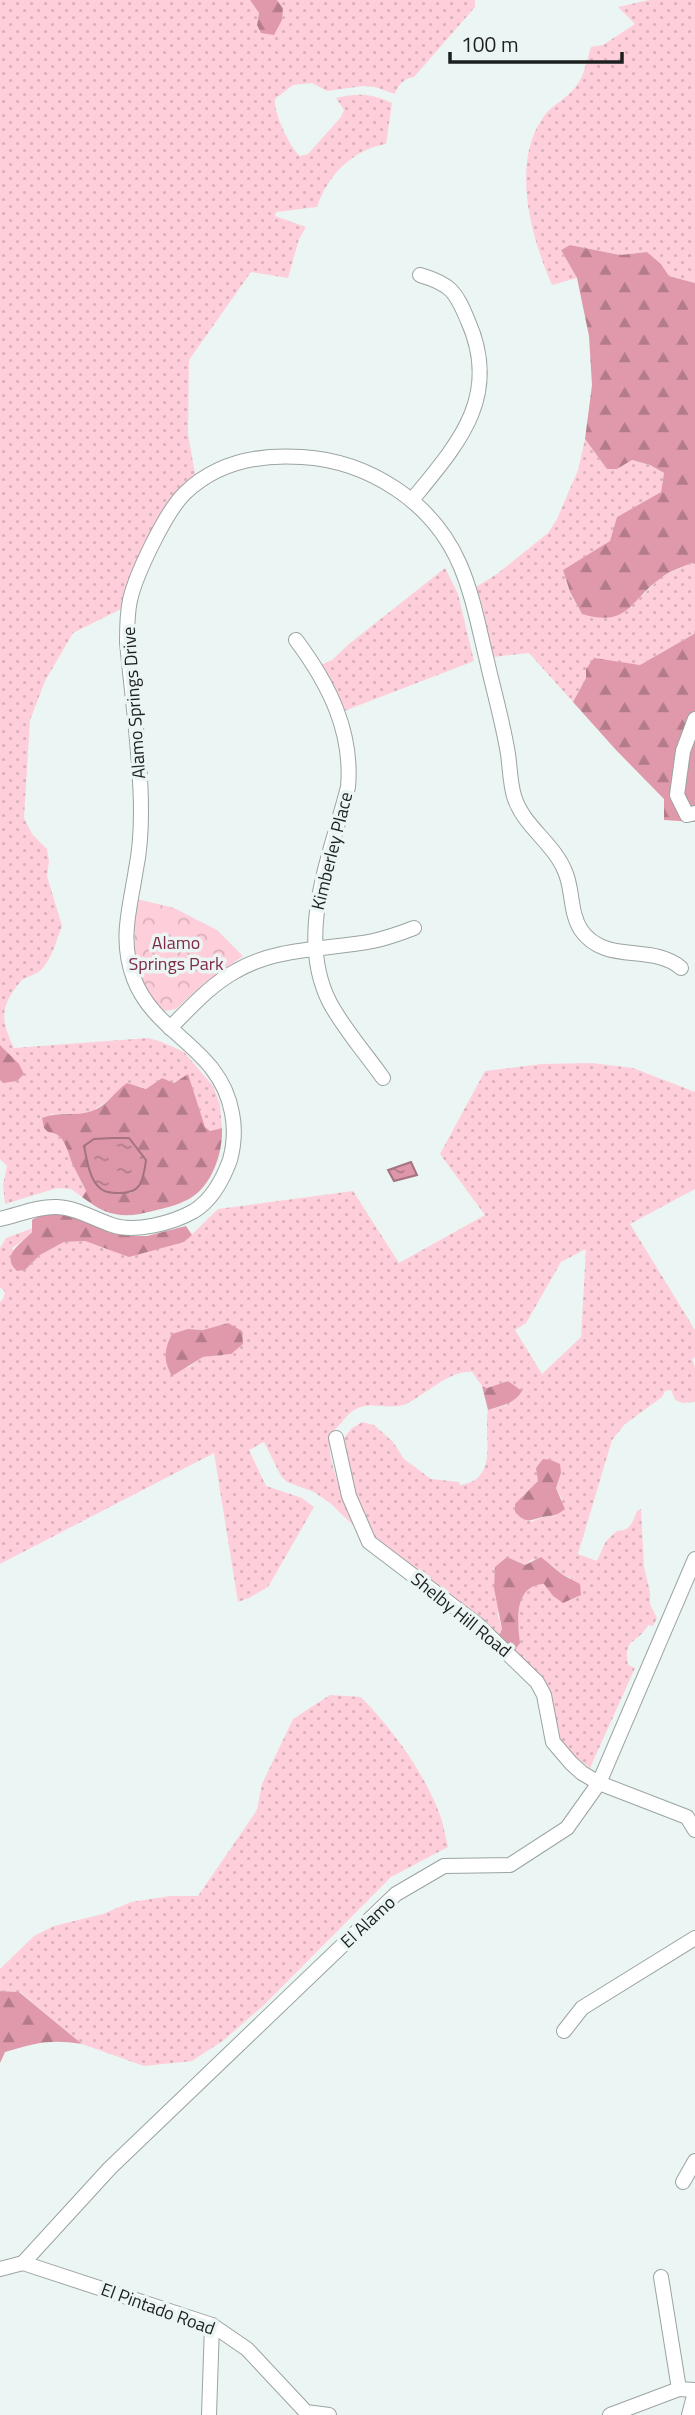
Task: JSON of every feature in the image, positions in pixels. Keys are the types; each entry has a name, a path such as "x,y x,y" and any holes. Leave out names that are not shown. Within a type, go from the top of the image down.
{"street":[{"path":"412,500 463,435 472,416 479,383 477,346 456,297 444,283 420,275"},
{"name":"Alamo Springs Drive","path":"0,1219 55,1207 71,1209 112,1225 131,1228 149,1226 184,1216 205,1202 226,1172 231,1155 234,1122 227,1093 215,1070 201,1054 170,1028 146,1002 129,961 126,940 126,917 136,870 141,825 127,642 130,600 166,517 176,503 210,473 248,459 285,455 328,460 372,474 412,500 440,531 463,572 501,723 516,802 525,819 554,852 565,871 580,929 607,950 649,954 681,968"},
{"name":"Kimberley Place","path":"296,640 318,671 333,700 346,738 349,772 348,788 316,905 317,948 324,990 331,1005 383,1078"},
{"path":"695,719 683,751 677,795 687,815 695,813"},
{"path":"170,1028 210,989 238,969 281,955 374,941 414,928"},
{"name":"Shelby Hill Road","path":"336,1438 338,1457 349,1496 369,1542 477,1625 537,1682 544,1695 553,1742 582,1773 599,1783 687,1817 695,1830"},
{"name":"El Alamo","path":"23,2263 110,2168 396,1894 444,1866 510,1865 567,1828 599,1783 695,1559"},
{"path":"564,2031 582,2008 695,1938"},
{"path":"683,2182 695,2161"},
{"path":"0,2269 23,2263"},
{"name":"El Pintado Road","path":"23,2263 212,2325 247,2349 306,2412 329,2415"},
{"path":"661,2277 679,2389"},
{"path":"209,2415 212,2325"},
{"path":"610,2415 679,2389 695,2391 689,2415"}],"green space":[{"path":"0,0 250,0 259,13 257,25 283,8 277,0 475,0 475,7 414,77 402,82 395,94 363,86 327,91 312,83 293,85 275,99 283,129 300,156 308,154 341,117 344,110 336,98 351,95 371,96 392,103 386,144 362,152 343,166 328,184 317,207 276,212 275,216 306,227 299,239 288,278 251,272 189,360 188,434 195,474 177,492 123,608 73,633 45,681 30,720 24,818 32,834 47,849 47,876 62,926 44,967 21,981 9,998 4,1013 6,1029 14,1048 148,1038 162,1042 184,1052 213,1086 220,1105 222,1128 210,1131 205,1127 188,1075 173,1083 162,1078 146,1089 139,1086 111,1098 93,1111 82,1114 51,1114 55,1132 68,1145 72,1162 86,1191 82,1197 71,1189 57,1188 5,1204 3,1185 7,1166 0,1159 0,1080 3,1083 9,1054 0,1045"},
{"path":"250,0 277,0 283,8 282,20 274,35 261,33 257,25 259,13"},
{"path":"649,0 695,0 695,283 669,276 661,264 647,252 620,255 570,245 561,250 577,278 552,285 537,245 527,200 528,155 534,135 547,112 576,87 591,47 603,45 635,24 618,7"},
{"path":"570,245 620,255 647,252 661,264 669,276 695,283 695,564 671,571 627,610 609,618 582,614 570,592 563,570 610,541 617,517 661,492 664,473 650,465 632,460 617,469 607,469 585,439 592,385 589,336 577,278 561,250"},
{"path":"585,439 607,469 617,469 631,460 650,465 664,473 661,492 617,517 611,541 563,570 570,593 582,614 643,595 661,577 691,563 695,564 695,630 694,634 640,665 619,663 586,678 573,702 529,653 493,657 476,587 497,574 548,533 557,519 578,470"},
{"path":"445,568 458,594 474,661 344,711 334,686 321,665 332,660"},
{"path":"695,630 695,822 664,820 664,799 573,702 586,678 586,669 594,658 640,665 694,634"},
{"name":"Alamo Springs Park","path":"137,899 174,908 217,930 243,956 203,984 176,1009 165,1011 154,1002 140,976 135,944"},
{"path":"0,1045 19,1064 24,1074 17,1081 3,1083 0,1080"},
{"path":"592,1063 633,1068 695,1092 695,1189 630,1224 695,1330 695,1357 692,1359 695,1367 695,1402 683,1403 675,1400 671,1390 665,1391 662,1397 625,1424 612,1440 578,1554 597,1561 606,1541 617,1531 628,1528 637,1511 641,1509 644,1567 650,1604 657,1618 653,1626 648,1625 627,1650 628,1665 635,1668 590,1768 567,1750 557,1733 550,1694 514,1651 521,1600 526,1591 544,1583 553,1596 572,1578 563,1575 552,1565 533,1559 525,1565 506,1557 498,1616 502,1629 499,1636 460,1602 375,1542 362,1516 341,1442 351,1429 362,1422 374,1425 393,1442 404,1459 431,1479 459,1482 460,1485 472,1481 481,1475 485,1466 488,1410 507,1405 508,1381 487,1388 482,1386 472,1372 465,1372 448,1378 404,1405 364,1406 349,1414 332,1433 329,1444 333,1467 355,1527 314,1492 287,1482 281,1476 264,1442 249,1450 266,1486 302,1498 314,1507 268,1587 238,1602 214,1453 0,1564 0,1302 5,1292 0,1287 0,1248 6,1238 33,1228 29,1236 12,1248 25,1270 40,1255 64,1242 85,1241 110,1250 184,1242 218,1209 353,1191 399,1263 485,1215 440,1154 485,1071 542,1064","holes":["586,1249 581,1337 542,1374 515,1330 526,1323 561,1262","228,1323 231,1354 203,1357 187,1368 188,1329 203,1330","561,1473 556,1488 562,1499 555,1516 531,1522 523,1495 539,1481"]},
{"path":"188,1074 205,1127 210,1131 222,1128 218,1158 204,1186 180,1203 134,1215 106,1211 82,1197 86,1191 65,1144 59,1136 44,1128 42,1118 92,1111 102,1106 127,1083 146,1089 162,1078 174,1083","holes":["129,1138 146,1160 131,1193 111,1193 91,1174 85,1146 94,1139"]},
{"path":"63,1212 131,1236 147,1236 186,1226 192,1235 184,1242 129,1257 85,1241 64,1242 40,1255 25,1270 17,1271 12,1265 11,1255 32,1232 32,1220 41,1215"},
{"path":"228,1323 242,1331 243,1344 231,1354 203,1357 172,1376 166,1355 172,1334"},
{"path":"508,1381 522,1391 511,1402 488,1410 482,1386 487,1388"},
{"path":"543,1459 560,1464 561,1473 556,1488 565,1509 554,1515 525,1519 515,1512 515,1504 538,1481 536,1468"},
{"path":"507,1557 525,1565 541,1557 563,1575 580,1584 581,1595 563,1603 553,1596 544,1584 527,1591 522,1597 518,1615 520,1643 514,1651 499,1636 502,1629 494,1588 495,1567"},
{"path":"330,1695 361,1697 395,1736 431,1794 448,1847 391,1877 264,2005 224,2040 192,2061 144,2066 82,2044 20,1992 0,1991 0,1969 34,1936 54,1926 103,1914 131,1902 170,1896 198,1896 257,1810 262,1784 293,1719"},
{"path":"0,1991 19,1992 82,2044 34,2044 5,2052 0,2063"}],"water":[{"path":"129,1138 146,1160 140,1185 125,1193 104,1191 91,1175 84,1146 94,1139"},
{"path":"411,1162 417,1175 394,1181 388,1170"}]}
